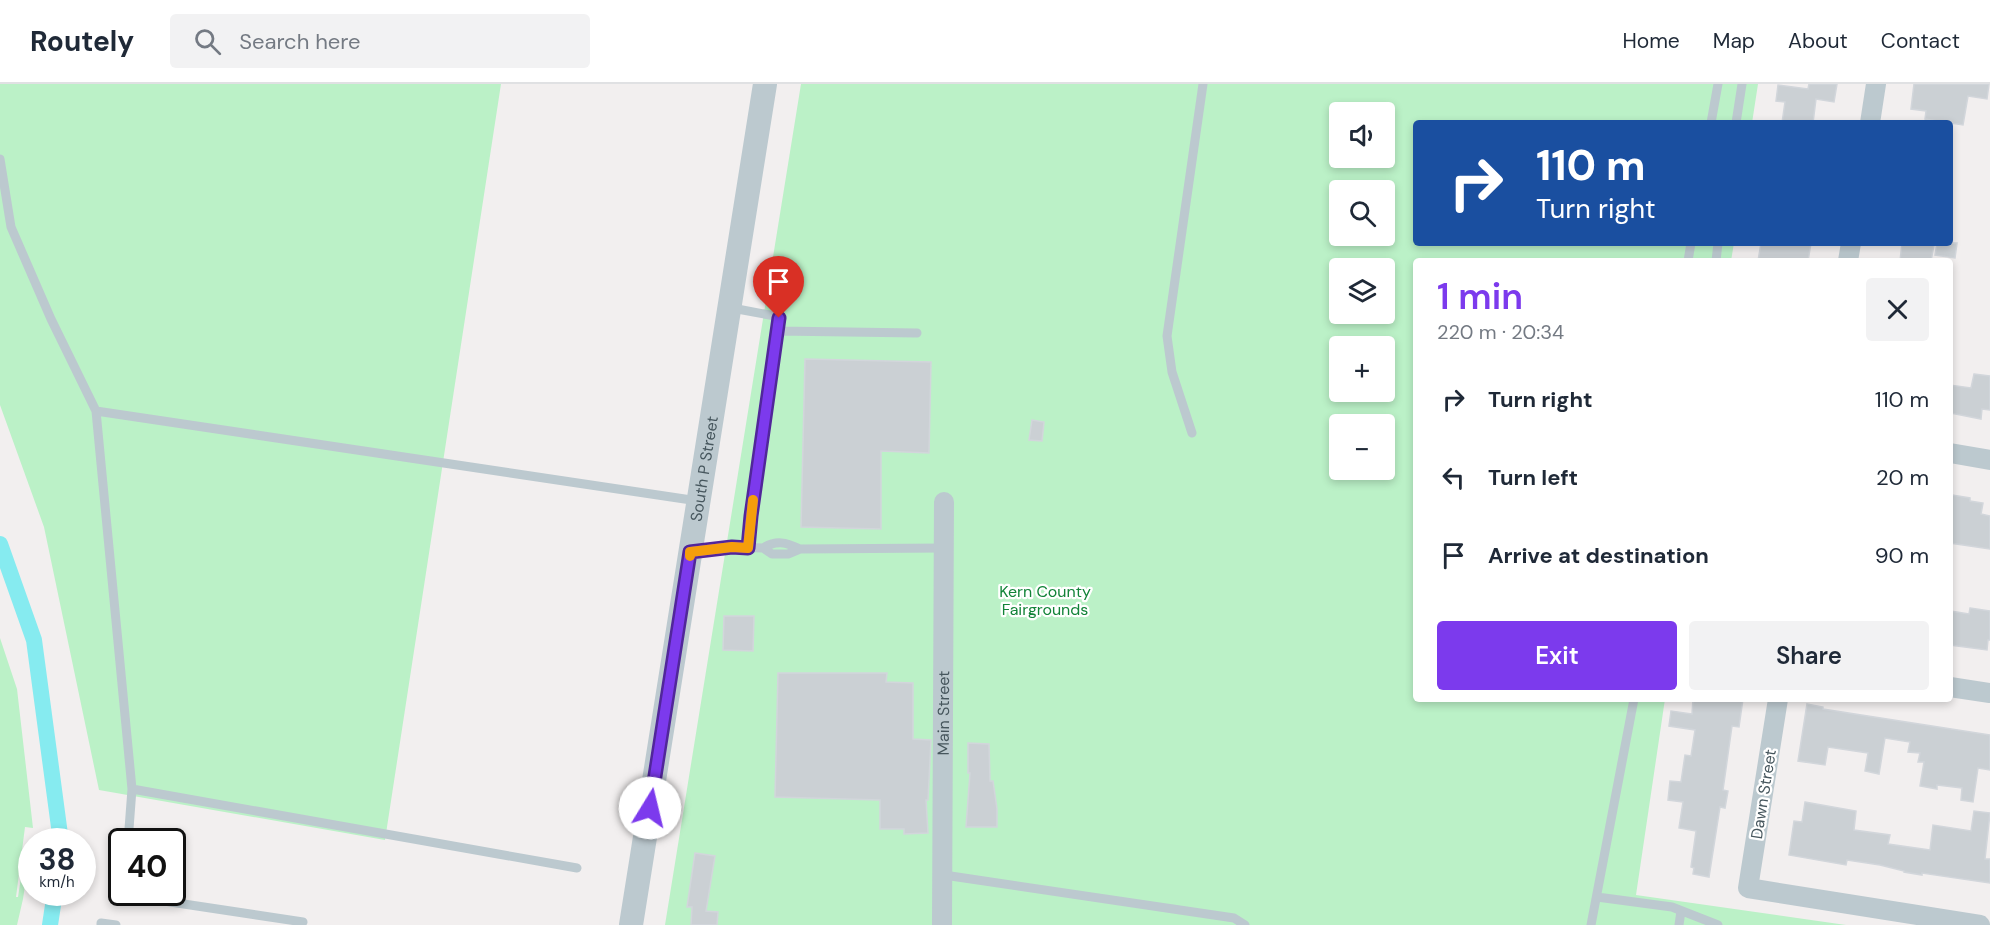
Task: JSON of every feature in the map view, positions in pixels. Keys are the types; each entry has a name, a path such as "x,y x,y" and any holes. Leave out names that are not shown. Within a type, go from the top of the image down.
{"street":[{"name":"South P Street","path":"631,925 765,84"},
{"path":"1870,120 1876,84"},
{"path":"1953,454 1990,460"},
{"name":"Main Street","path":"942,925 944,502"},
{"path":"1953,687 1990,693"},
{"name":"Dawn Street","path":"1778,702 1748,888 1980,925"}],"lane":[{"path":"1192,433 1172,372 1167,336 1203,84"},
{"path":"1712,120 1718,84"},
{"path":"1736,120 1742,84"},
{"path":"0,159 11,227 51,320 96,411 132,789 129,828"},
{"path":"729,308 775,316 780,321 748,548"},
{"path":"778,331 917,333"},
{"path":"96,411 699,501"},
{"path":"690,552 732,547 763,548 772,554 788,554 800,549 944,548"},
{"path":"1591,925 1633,702"},
{"path":"132,789 577,868"},
{"path":"944,875 1234,918 1245,925"},
{"path":"1597,897 1672,907 1718,925"},
{"path":"186,904 303,922"},
{"path":"1679,925 1681,911"},
{"path":"101,925 101,923 116,925"}],"green space":[{"path":"0,84 501,84 385,840 99,790 44,527 0,405"},
{"name":"Kern County Fairgrounds","path":"801,84 1758,84 1752,120 1413,120 1413,246 1734,246 1732,258 1413,258 1413,702 1665,702 1636,895 1846,925 665,925"},
{"path":"0,638 17,689 33,828 18,828 16,897 18,897 18,906 21,906 17,925 0,925"}],"building":[{"path":"1809,84 1837,84 1834,102 1816,99 1813,120 1782,120 1785,102 1776,101 1778,85 1808,89"},
{"path":"1914,84 1989,84 1987,99 1968,96 1963,125 1953,123 1953,120 1925,119 1926,111 1911,109"},
{"path":"1953,243 1957,243 1955,258 1935,255 1936,246 1953,246"},
{"path":"1760,246 1810,246 1808,258 1758,258"},
{"path":"1902,246 1934,246 1932,258 1900,258"},
{"path":"805,359 931,362 929,453 881,451 881,529 801,527"},
{"path":"1974,374 1990,376 1990,410 1982,409 1981,419 1953,414 1953,385 1971,388"},
{"path":"1032,420 1044,422 1042,441 1029,440"},
{"path":"1953,495 1983,503 1981,514 1990,516 1990,549 1953,543"},
{"path":"1970,608 1990,611 1990,640 1988,640 1987,650 1953,645 1953,611 1969,614"},
{"path":"724,616 754,616 753,651 723,650"},
{"path":"778,673 887,673 886,682 913,683 913,739 931,740 928,800 926,800 928,833 904,834 904,829 880,829 880,800 775,797"},
{"path":"1693,702 1743,702 1739,727 1732,726 1723,790 1728,791 1725,808 1720,807 1709,877 1693,874 1694,868 1691,867 1696,831 1679,828 1683,802 1668,800 1670,781 1681,782 1685,755 1691,756 1695,730 1669,726 1671,711 1692,714"},
{"path":"1807,704 1823,707 1823,709 1990,735 1990,770 1978,768 1973,802 1961,800 1962,788 1937,785 1937,789 1920,786 1924,762 1918,762 1920,753 1908,752 1910,742 1885,738 1879,774 1865,771 1868,753 1828,747 1825,765 1798,761"},
{"path":"968,743 989,744 990,781 993,781 997,827 966,827 970,773 968,773"},
{"path":"1805,802 1856,811 1854,830 1890,835 1888,844 1930,850 1933,825 1971,831 1974,811 1990,813 1985,859 1990,859 1990,883 1922,873 1922,875 1847,860 1846,865 1789,855 1794,821 1802,822"},
{"path":"695,853 715,856 706,911 718,912 717,925 691,925 692,907 687,907"}],"waterway":[{"path":"0,544 34,640 59,828"},
{"path":"50,925 53,906"}],"slow traffic":[{"path":"690,556 690,552 732,547 748,548 753,500"}],"route":[{"path":"650,808 690,552 732,547 748,548 779,318"}]}
